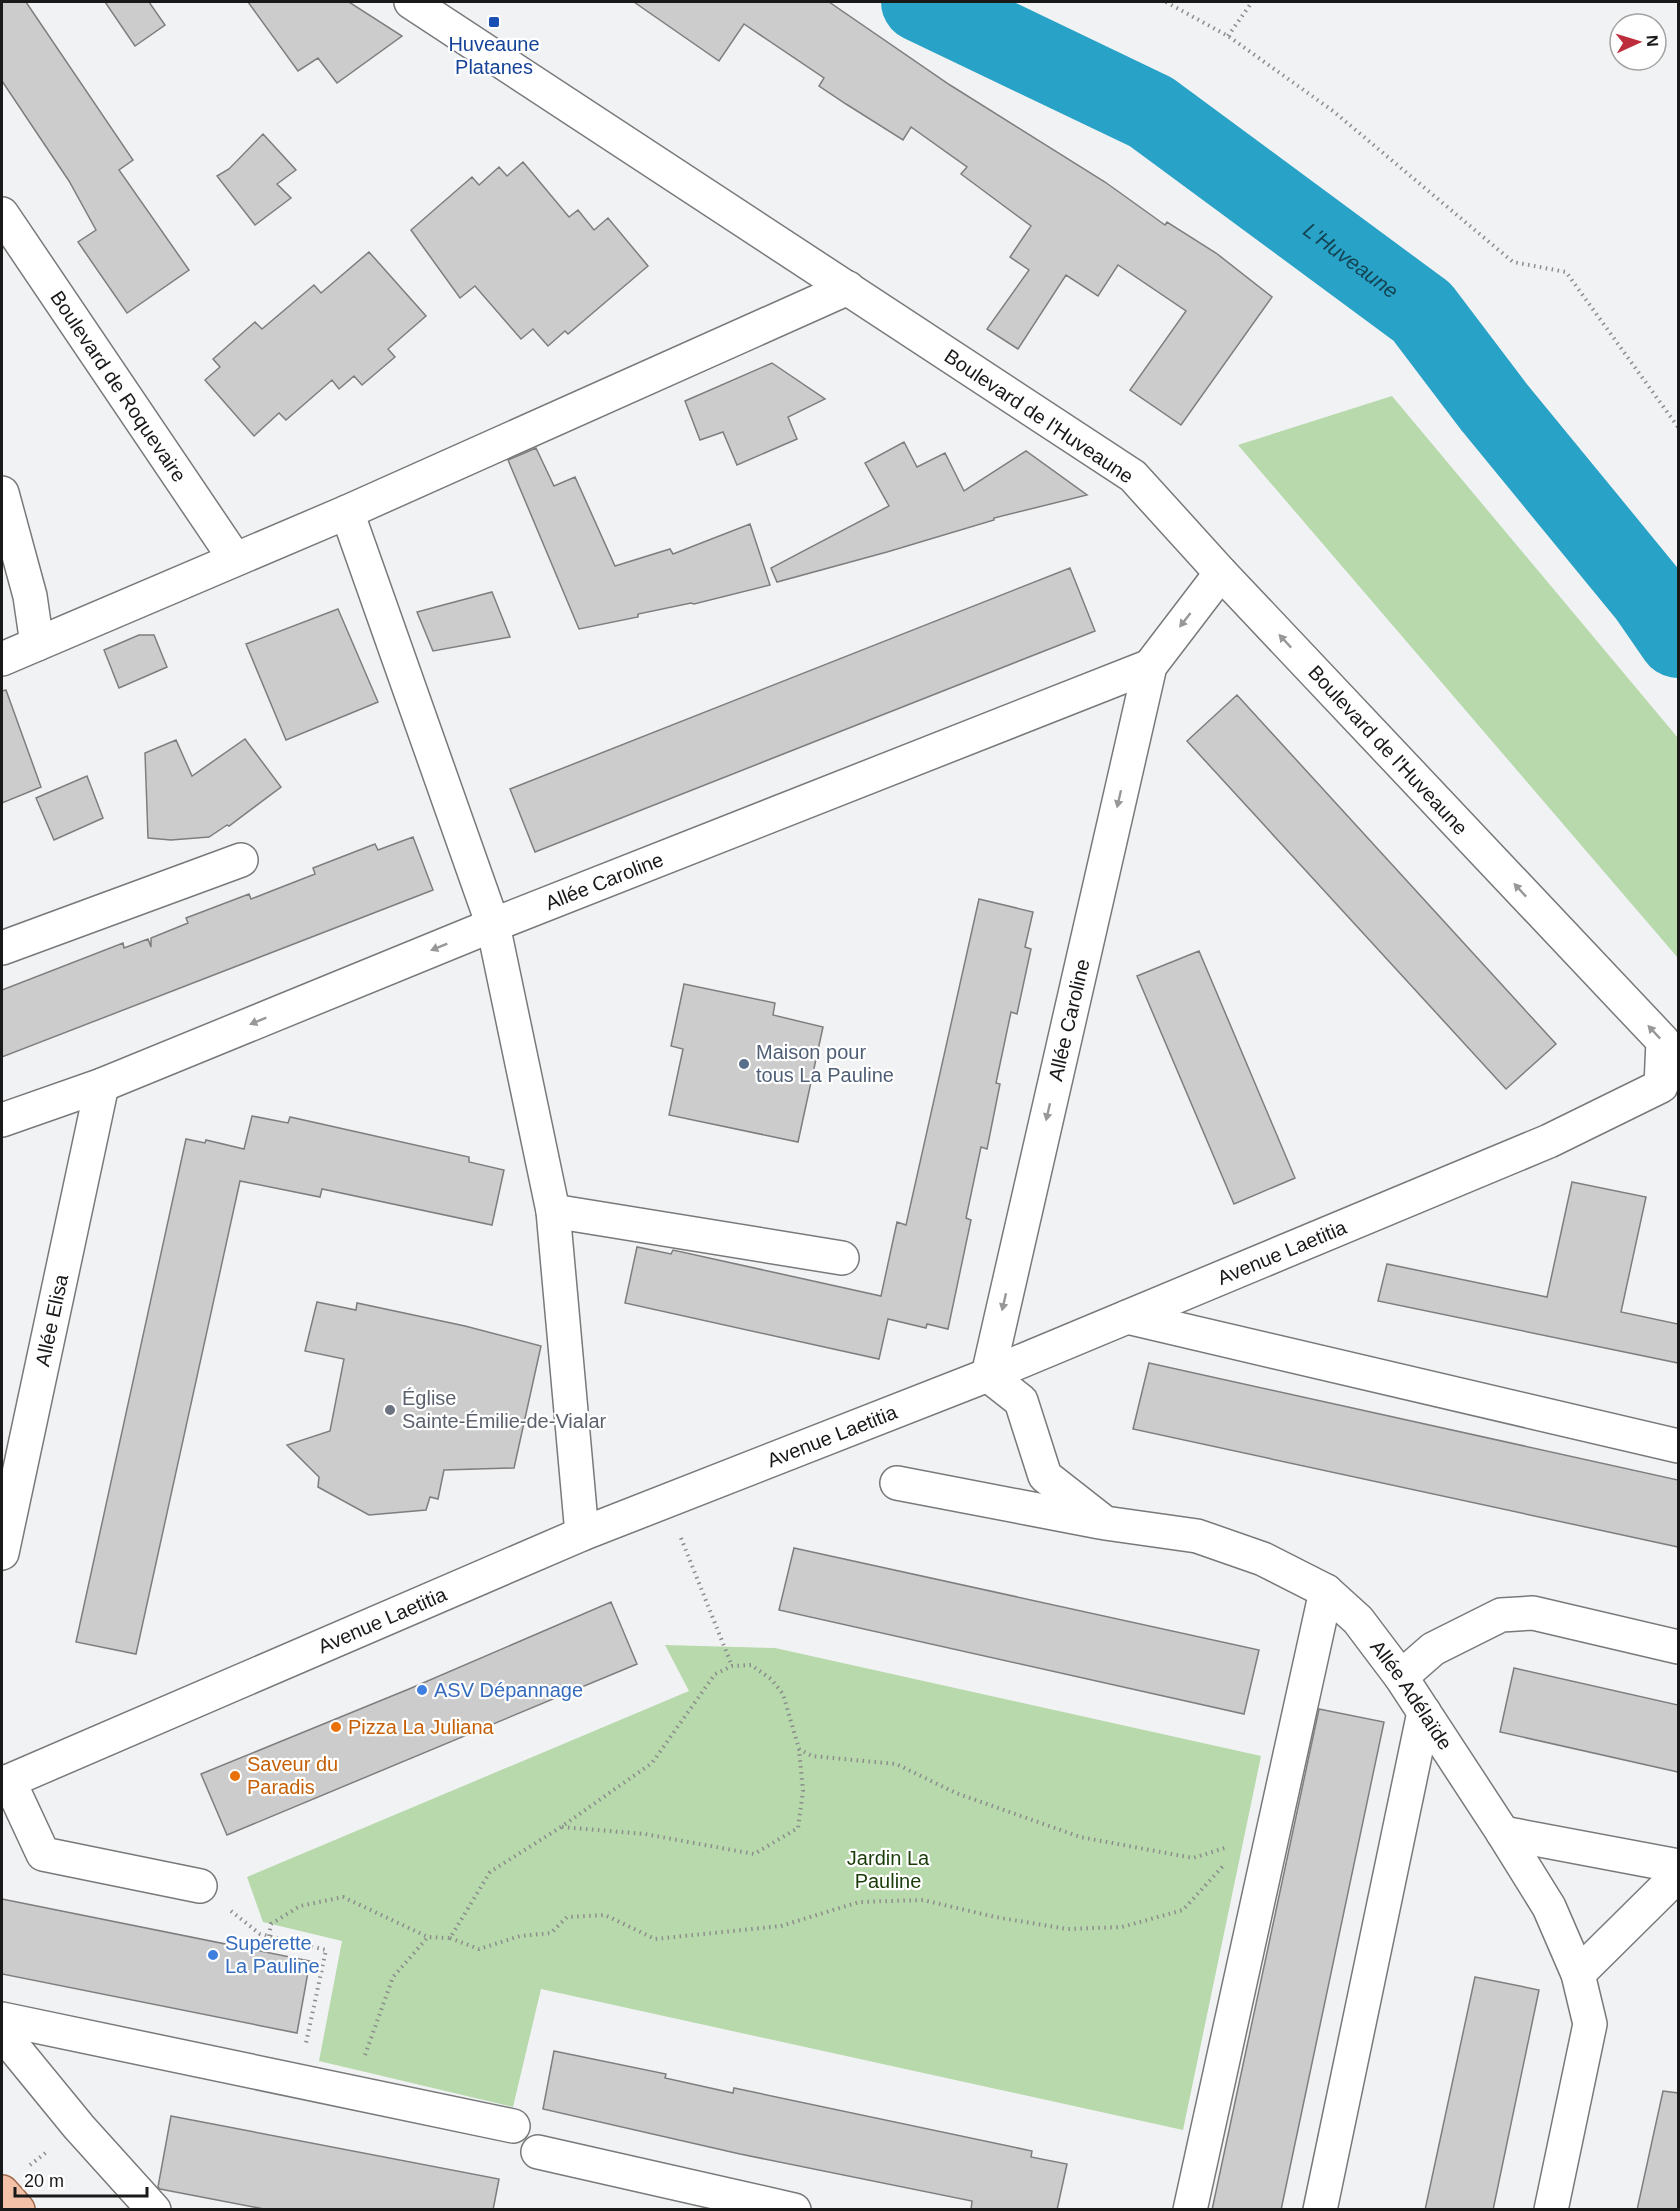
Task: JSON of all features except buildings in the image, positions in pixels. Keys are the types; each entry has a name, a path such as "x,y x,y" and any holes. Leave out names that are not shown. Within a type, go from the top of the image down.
{"main road":[{"path":"2,2192 18,2210"}],"street":[{"name":"Boulevard de l'Huveaune","path":"411,2 1132,476 1663,1041 1661,1086"},
{"name":"Boulevard de Roquevaire","path":"2,214 235,560"},
{"path":"2,659 347,512 848,288"},
{"path":"2,493 30,596 37,644"},
{"path":"347,512 493,925 553,1211 582,1534"},
{"name":"Allée Caroline","path":"988,1375 1149,666 1221,573"},
{"name":"Allée Caroline","path":"2,1120 102,1084 493,925 1149,666"},
{"path":"2,948 241,860"},
{"name":"Allée Elisa","path":"2,1554 102,1084"},
{"name":"Avenue Laetitia","path":"5,1782 582,1534 988,1375 1549,1141 1661,1086"},
{"path":"553,1211 842,1258"},
{"path":"1127,1317 1678,1446"},
{"path":"988,1375 1021,1401 1045,1476 1105,1523"},
{"name":"Allée Adélaïde","path":"897,1483 1105,1523 1197,1536 1263,1559 1326,1591 1358,1620 1401,1677 1549,1907 1578,1974 1590,2024 1551,2210"},
{"path":"1190,2210 1258,1844 1326,1591"},
{"path":"1401,1677 1433,1649 1501,1615 1533,1613 1678,1647"},
{"path":"1320,2210 1424,1712"},
{"path":"5,1782 43,1854 200,1886"},
{"path":"1503,1833 1678,1866"},
{"path":"1578,1974 1678,1875"},
{"path":"2,2019 513,2126"},
{"path":"2,2033 79,2127 154,2210"},
{"path":"538,2152 794,2210"}],"path":[{"path":"1166,2 1228,36 1333,111 1512,262 1566,272 1678,427"},
{"path":"1228,36 1252,2"},
{"path":"666,1502 732,1666"},
{"path":"450,1938 490,1872 561,1827 652,1763 715,1674 732,1666 751,1665 771,1679 783,1694 799,1749 803,1791 798,1828 754,1854 645,1834 561,1827"},
{"path":"799,1749 812,1756 896,1764 956,1792 1080,1837 1193,1858 1258,1844"},
{"path":"269,1936 271,1924 300,1906 343,1897 428,1937 450,1938 479,1949 520,1936 551,1933 567,1917 605,1915 655,1939 781,1926 859,1902 923,1900 995,1917 1067,1929 1122,1927 1183,1910 1258,1844"},
{"path":"200,1886 260,1934 326,1950 297,2081"},
{"path":"350,2092 393,1977 428,1937"}],"green space":[{"path":"1392,396 1678,738 1678,958 1238,445"},
{"name":"Jardin La Pauline","path":"665,1645 775,1648 1261,1756 1183,2130 541,1989 513,2107 319,2061 342,1941 263,1922 247,1877 689,1691"}],"waterway":[{"name":"L'Huveaune","path":"921,2 1151,112 1422,312 1494,407 1649,596 1678,638"}],"place":[{"name":"Huveaune Platanes","path":"494,22"},
{"name":"Maison pour tous La Pauline","path":"744,1064"},
{"name":"Église Sainte-Émilie-de-Vialar","path":"390,1410"},
{"name":"ASV Dépannage","path":"422,1690"},
{"name":"Pizza La Juliana","path":"336,1727"},
{"name":"Saveur du Paradis","path":"235,1776"},
{"name":"Superette La Pauline","path":"213,1955"}]}
